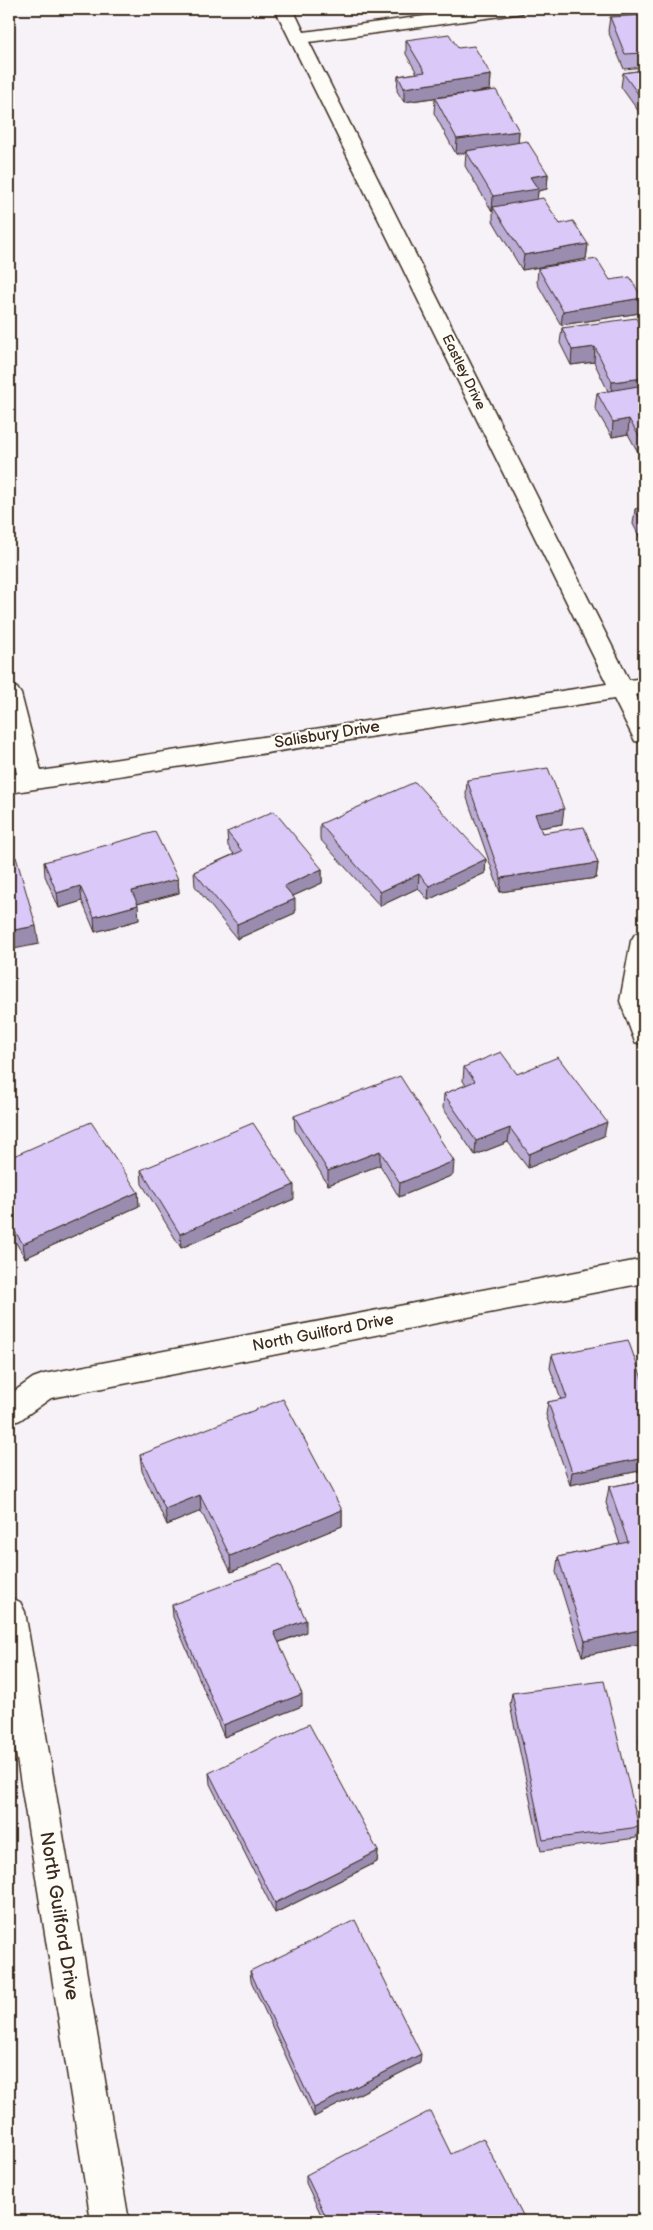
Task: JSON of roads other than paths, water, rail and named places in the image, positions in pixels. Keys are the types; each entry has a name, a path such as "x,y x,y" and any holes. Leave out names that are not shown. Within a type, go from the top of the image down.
{"street":[{"name":"Eastley Drive","path":"284,9 634,688 644,735"},
{"path":"298,38 516,9"},
{"name":"Salisbury Drive","path":"20,782 634,688"},
{"path":"9,694 20,782"},
{"path":"644,941 633,1001 644,1035"},
{"name":"North Guilford Drive","path":"9,1411 44,1387 644,1271"},
{"name":"North Guilford Drive","path":"9,1612 110,2221"}]}
